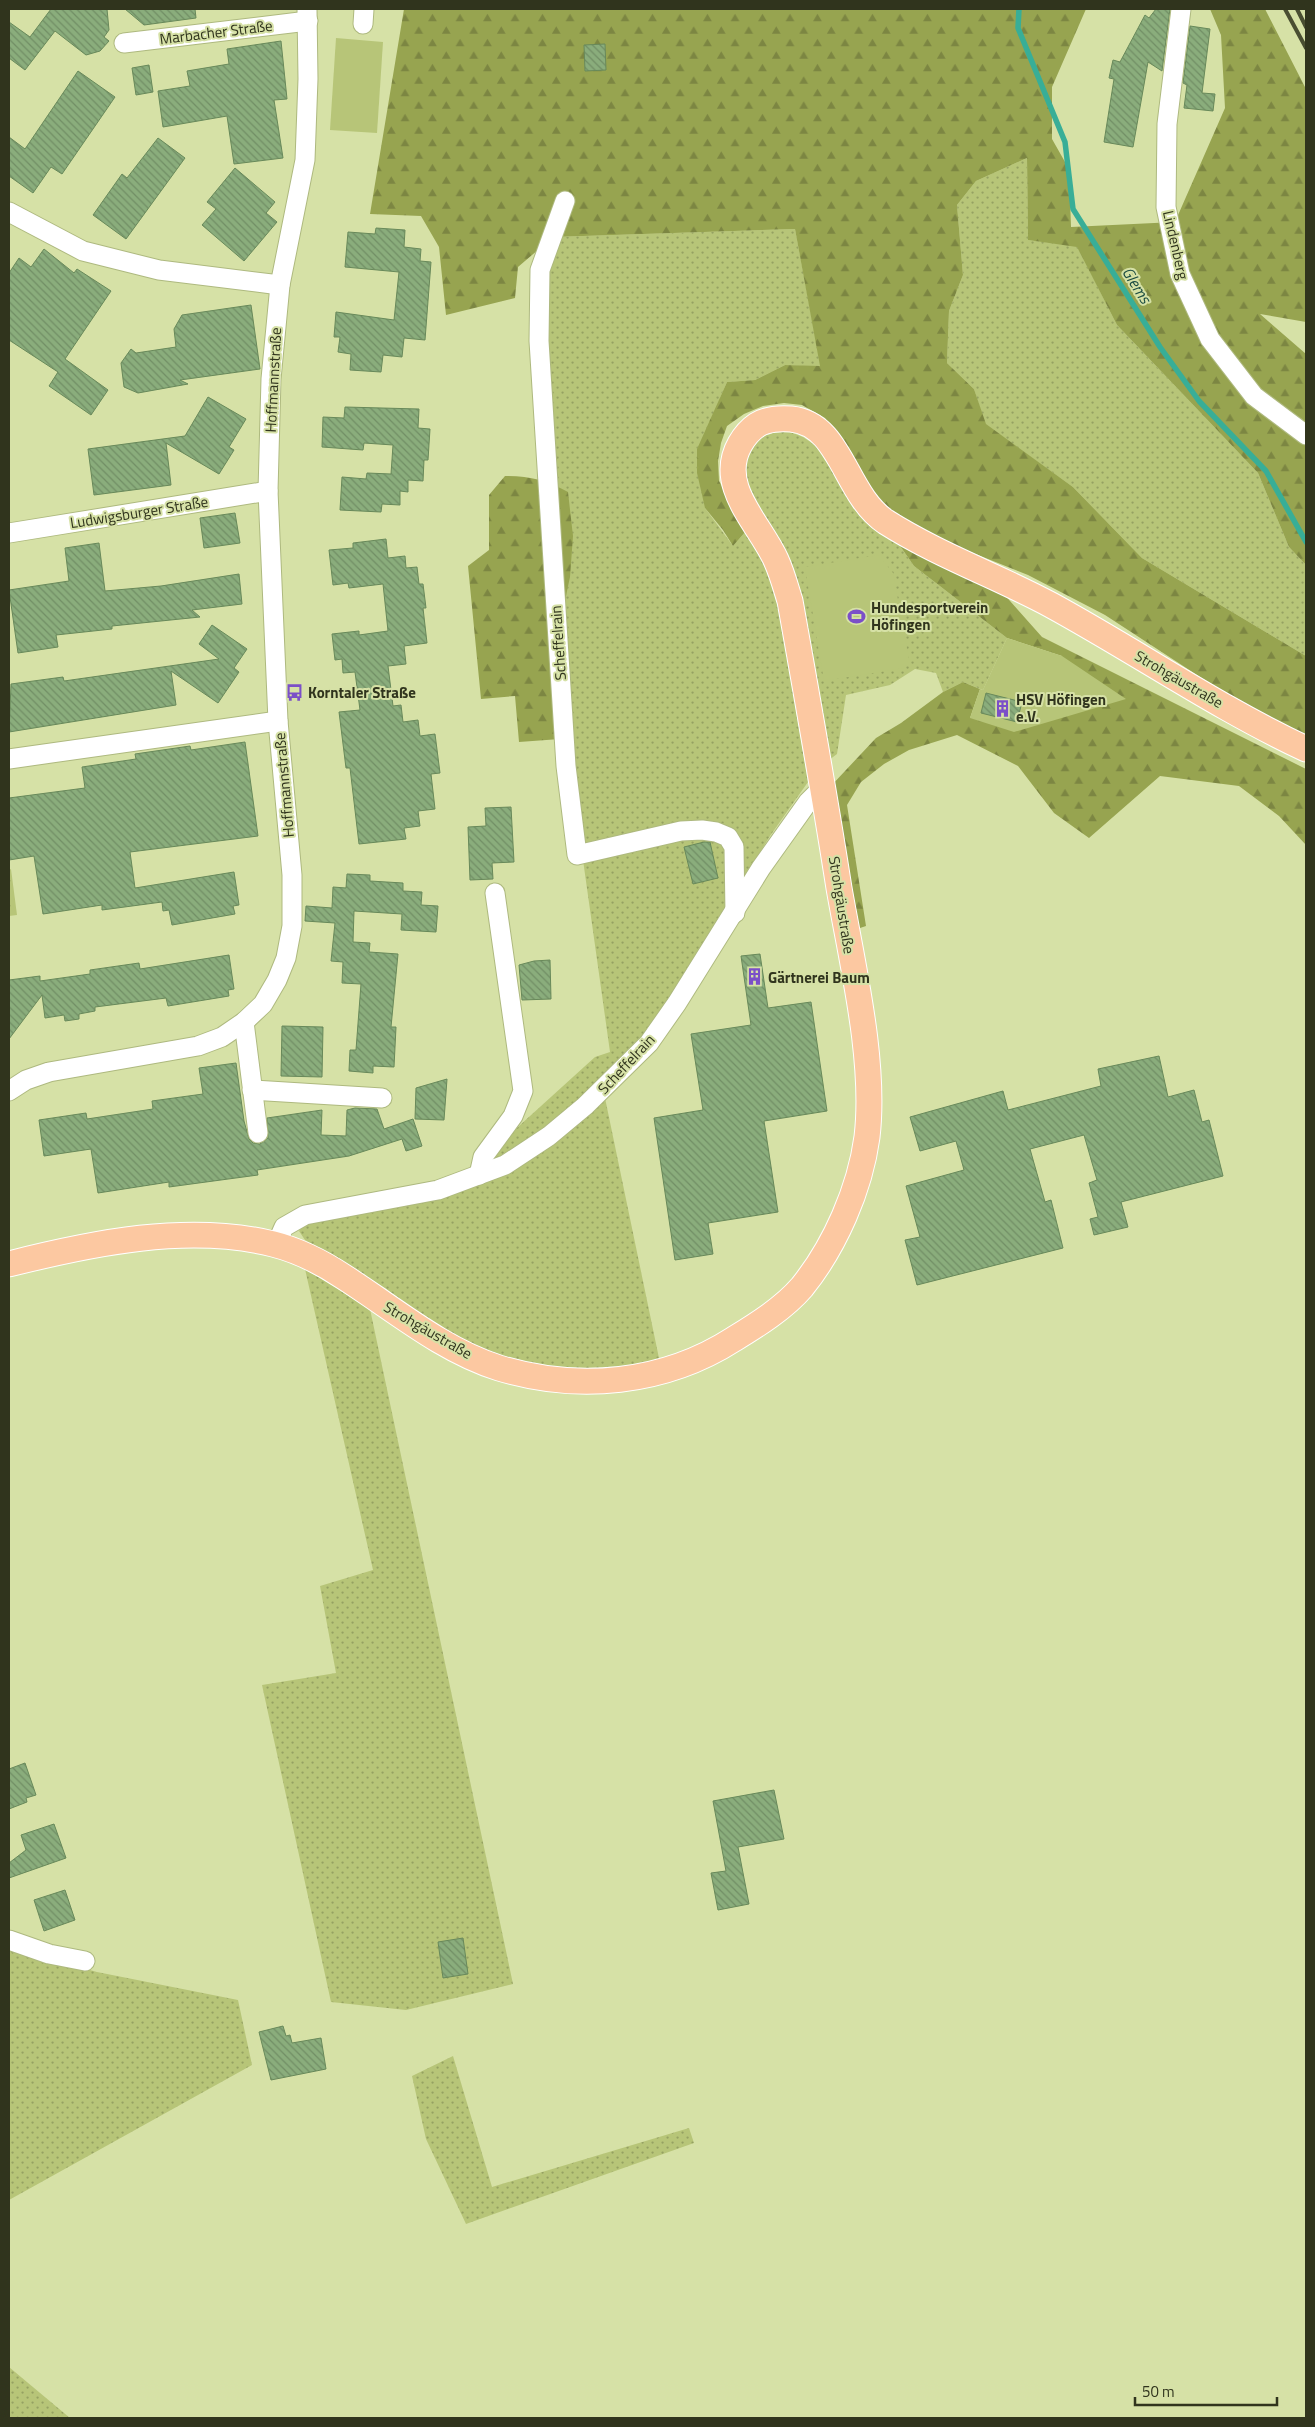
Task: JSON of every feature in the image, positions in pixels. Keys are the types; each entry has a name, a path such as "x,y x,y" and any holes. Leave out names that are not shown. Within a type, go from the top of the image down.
{"main road":[{"name":"Strohgäustraße","path":"9,1264 59,1252 143,1239 198,1236 243,1238 276,1245 306,1257 341,1275 413,1325 456,1349 498,1368 544,1379 600,1382 641,1378 663,1372 724,1346 767,1317 800,1289 828,1246 845,1213 858,1179 867,1137 869,1086 864,1037 790,601 776,560 738,496 733,468 735,453 744,438 758,424 782,418 803,420 816,426 827,437 866,503 884,520 918,540 1050,605 1264,729 1306,748"}],"street":[{"name":"Lindenberg","path":"1181,9 1167,124 1166,207 1180,274 1210,340 1254,396 1306,435"},
{"name":"Marbacher Straße","path":"124,43 308,15"},
{"name":"Hoffmannstraße","path":"9,1091 26,1080 49,1072 198,1046 222,1037 244,1022 263,1004 277,980 286,958 292,926 292,875 278,721 268,491 271,379 280,285 305,160 308,15"},
{"name":"Scheffelrain","path":"565,201 540,270 539,341 566,766 577,856 682,831 702,830 716,832 728,838 734,847 733,888 735,913"},
{"path":"9,212 32,226 83,251 159,270 280,285"},
{"name":"Ludwigsburger Straße","path":"9,533 268,491"},
{"path":"9,759 278,721"},
{"name":"Scheffelrain","path":"276,1245 284,1227 305,1216 438,1190 505,1165 549,1136 618,1076 649,1043 735,913 761,868 808,802 823,787"},
{"path":"479,1176 483,1157 513,1116 523,1091 495,893"},
{"path":"244,1022 258,1133"},
{"path":"252,1090 382,1098"},
{"path":"9,1940 49,1954 85,1961"}],"green space":[{"path":"404,9 1086,9 1052,87 1052,139 1069,169 1071,227 1175,222 1225,108 1221,35 1210,9 1265,9 1306,89 1306,322 1260,314 1306,354 1306,565 1289,547 1258,473 1117,325 1077,247 1028,240 1027,158 976,181 957,205 963,275 949,311 947,363 974,389 986,424 1073,487 1142,558 1306,656 1306,738 1266,720 1105,615 1028,575 903,525 875,504 825,418 802,405 784,403 763,406 744,414 727,426 721,443 718,461 719,481 746,531 733,546 705,508 697,473 697,449 727,382 755,380 785,365 820,366 795,229 553,237 518,267 515,298 446,315 439,247 421,216 370,214"},
{"path":"336,38 383,42 377,133 330,130"},
{"path":"1027,158 1028,240 1077,246 1117,325 1258,473 1289,547 1306,565 1306,656 1142,558 1073,487 985,424 974,389 947,363 949,311 963,275 957,205 976,181"},
{"path":"795,229 821,367 785,365 755,380 727,382 720,398 705,508 733,546 746,531 765,562 776,590 808,782 770,836 679,985 642,1038 550,1131 497,1163 491,1158 497,1146 595,1057 610,1052 583,860 547,480 539,341 553,237"},
{"path":"788,431 803,437 815,445 853,503 898,543 914,566 1007,638 983,690 963,682 943,692 936,673 915,669 890,685 846,695 837,754 825,763 745,491 747,457 755,442 774,433"},
{"path":"505,476 538,479 568,492 573,536 570,577 560,624 560,739 519,742 515,696 481,699 468,566 489,550 489,495"},
{"path":"898,543 995,584 1042,637 1306,769 1306,845 1279,816 1239,786 1160,776 1089,838 1054,813 1018,766 957,735 909,750 884,764 861,782 847,805 866,926 854,930 830,787 876,738 901,723 943,692 963,682 980,689 970,718 1062,656 1007,638 914,566"},
{"name":"Hundesportverein Höfingen","path":"879,555 893,573 909,659 904,668 824,681 805,567"},
{"name":"Hundesportverein Höfingen","path":"1007,638 1062,656 1126,699 1014,732 970,718 980,689 983,690"},
{"path":"11,869 17,915 9,916 9,870"},
{"path":"605,1098 660,1363 580,1373 486,1354 435,1328 385,1288 305,1240 299,1231 306,1222 455,1191"},
{"path":"305,1269 370,1309 513,1984 406,2010 331,2002 262,1685 336,1673 320,1586 373,1570"},
{"path":"9,1949 97,1972 238,2000 252,2065 9,2200"},
{"path":"453,2056 492,2187 689,2128 694,2143 466,2224 426,2139 412,2076"},
{"path":"9,2367 70,2418 9,2418"}],"building":[{"path":"51,9 107,9 109,30 104,37 109,41 100,51 86,55 55,31 25,70 9,58 9,22 30,37"},
{"path":"125,9 195,9 196,18 144,25"},
{"path":"1156,9 1170,9 1162,71 1148,62 1133,147 1104,142 1114,79 1109,78 1113,60 1120,62 1145,15 1149,18"},
{"path":"1190,26 1210,29 1202,93 1215,94 1213,111 1184,108 1187,85 1183,83"},
{"path":"281,41 287,99 274,100 283,158 234,164 227,116 163,127 158,91 190,86 187,71 229,64 227,49"},
{"path":"605,44 606,70 585,71 584,45"},
{"path":"149,65 153,92 136,95 132,68"},
{"path":"78,71 115,97 62,174 51,167 33,193 9,176 9,137 25,149"},
{"path":"158,138 185,158 126,239 93,215 122,174 127,178"},
{"path":"235,168 275,202 266,213 277,222 244,261 202,225 216,209 207,202"},
{"path":"376,228 405,230 404,247 421,249 420,261 431,262 425,340 404,338 402,357 383,355 381,372 350,370 351,354 338,352 340,337 334,337 336,312 394,320 399,272 345,267 348,232 375,234"},
{"path":"44,249 74,273 77,269 111,291 65,359 108,390 91,415 49,386 58,372 9,340 9,273 19,258 31,267"},
{"path":"251,305 260,369 180,380 188,384 138,393 124,387 121,363 131,349 136,353 176,347 174,329 182,315"},
{"path":"208,397 246,419 229,447 234,450 219,474 166,443 171,485 94,495 88,449 185,436"},
{"path":"345,407 419,409 418,428 430,429 428,460 424,460 423,481 408,480 408,492 400,491 400,505 382,504 381,512 340,510 342,477 366,479 367,473 391,474 393,445 364,443 363,450 322,447 323,417 344,418"},
{"path":"235,513 240,543 204,548 200,518"},
{"path":"386,539 388,558 405,556 406,568 417,567 419,584 423,584 426,608 423,608 427,643 404,646 406,664 388,666 393,706 401,705 403,722 418,720 420,736 435,734 440,773 431,774 435,809 418,811 420,826 404,828 406,839 359,844 350,768 346,768 339,712 360,710 355,672 343,673 342,659 335,660 332,634 359,631 359,635 388,631 383,584 349,588 348,583 333,585 329,550 353,548 353,543"},
{"path":"99,543 105,591 161,586 239,574 242,604 192,610 200,617 112,626 112,629 56,635 58,647 18,653 9,590 69,581 65,548"},
{"path":"212,625 247,649 234,668 239,672 218,703 171,671 176,705 9,732 11,684 63,677 64,681 219,659 199,644"},
{"name":"HSV Höfingen e.V.","path":"986,693 1022,702 1017,722 981,713"},
{"path":"245,742 258,836 130,852 135,888 234,872 239,905 233,906 235,914 172,925 169,910 163,911 162,902 102,910 102,905 43,914 34,856 9,860 9,798 85,788 82,767 136,759 135,754 190,746 191,750"},
{"path":"511,807 514,862 492,863 493,879 470,880 468,827 486,826 485,808"},
{"path":"710,842 718,878 693,884 684,847"},
{"path":"347,874 370,875 370,881 403,883 403,891 422,892 421,905 438,906 436,932 401,930 402,914 354,911 353,942 370,943 369,952 398,954 391,1027 396,1027 394,1067 373,1066 373,1073 349,1071 350,1050 356,1050 361,984 342,983 343,962 331,961 335,923 305,921 306,906 332,908 333,887 346,888"},
{"path":"760,954 768,1008 811,1002 827,1111 764,1121 778,1212 708,1223 713,1254 675,1260 654,1118 703,1110 691,1034 751,1025 741,956"},
{"path":"229,955 234,989 228,990 229,996 168,1006 166,998 95,1007 95,1011 79,1014 79,1019 65,1021 64,1015 45,1018 42,995 9,1039 9,980 40,976 40,981 90,974 90,970 139,963 140,969"},
{"path":"550,960 551,999 522,1000 519,965 534,961"},
{"path":"282,1026 323,1027 322,1077 281,1076"},
{"path":"1159,1056 1168,1097 1194,1090 1202,1122 1209,1120 1223,1176 1121,1202 1128,1227 1094,1235 1090,1219 1098,1217 1089,1183 1097,1180 1084,1135 1030,1149 1045,1202 1051,1200 1063,1248 917,1285 905,1240 920,1237 906,1186 964,1170 956,1141 920,1151 910,1117 1003,1091 1008,1110 1101,1086 1098,1069"},
{"path":"236,1063 244,1121 249,1139 253,1143 260,1144 268,1138 267,1118 322,1110 321,1135 346,1136 347,1110 355,1108 377,1109 384,1129 413,1119 422,1146 406,1151 402,1139 349,1156 257,1170 258,1175 169,1187 169,1182 98,1193 91,1149 44,1156 39,1120 86,1113 87,1119 153,1109 152,1101 203,1094 199,1068"},
{"path":"447,1079 444,1120 415,1119 416,1088"},
{"path":"25,1763 36,1795 26,1798 27,1802 9,1809 9,1769"},
{"path":"774,1790 784,1839 738,1847 749,1904 718,1910 711,1873 726,1871 713,1801"},
{"path":"54,1824 66,1858 9,1878 9,1863 26,1850 21,1835"},
{"path":"65,1890 75,1920 44,1931 34,1900"},
{"path":"463,1938 468,1974 443,1978 438,1942"},
{"path":"283,2026 286,2036 290,2035 292,2043 321,2038 326,2069 271,2080 259,2032"}],"waterway":[{"name":"Glems","path":"1019,9 1018,28 1065,142 1073,209 1160,347 1199,401 1266,471 1306,542"}],"railway":[{"path":"1285,9 1306,48"},
{"path":"1297,9 1306,27"}],"place":[{"name":"Hundesportverein Höfingen","path":"857,616"},
{"name":"Korntaler Straße","path":"294,692"},
{"name":"HSV Höfingen e.V.","path":"1002,708"},
{"name":"Gärtnerei Baum","path":"754,977"}]}
